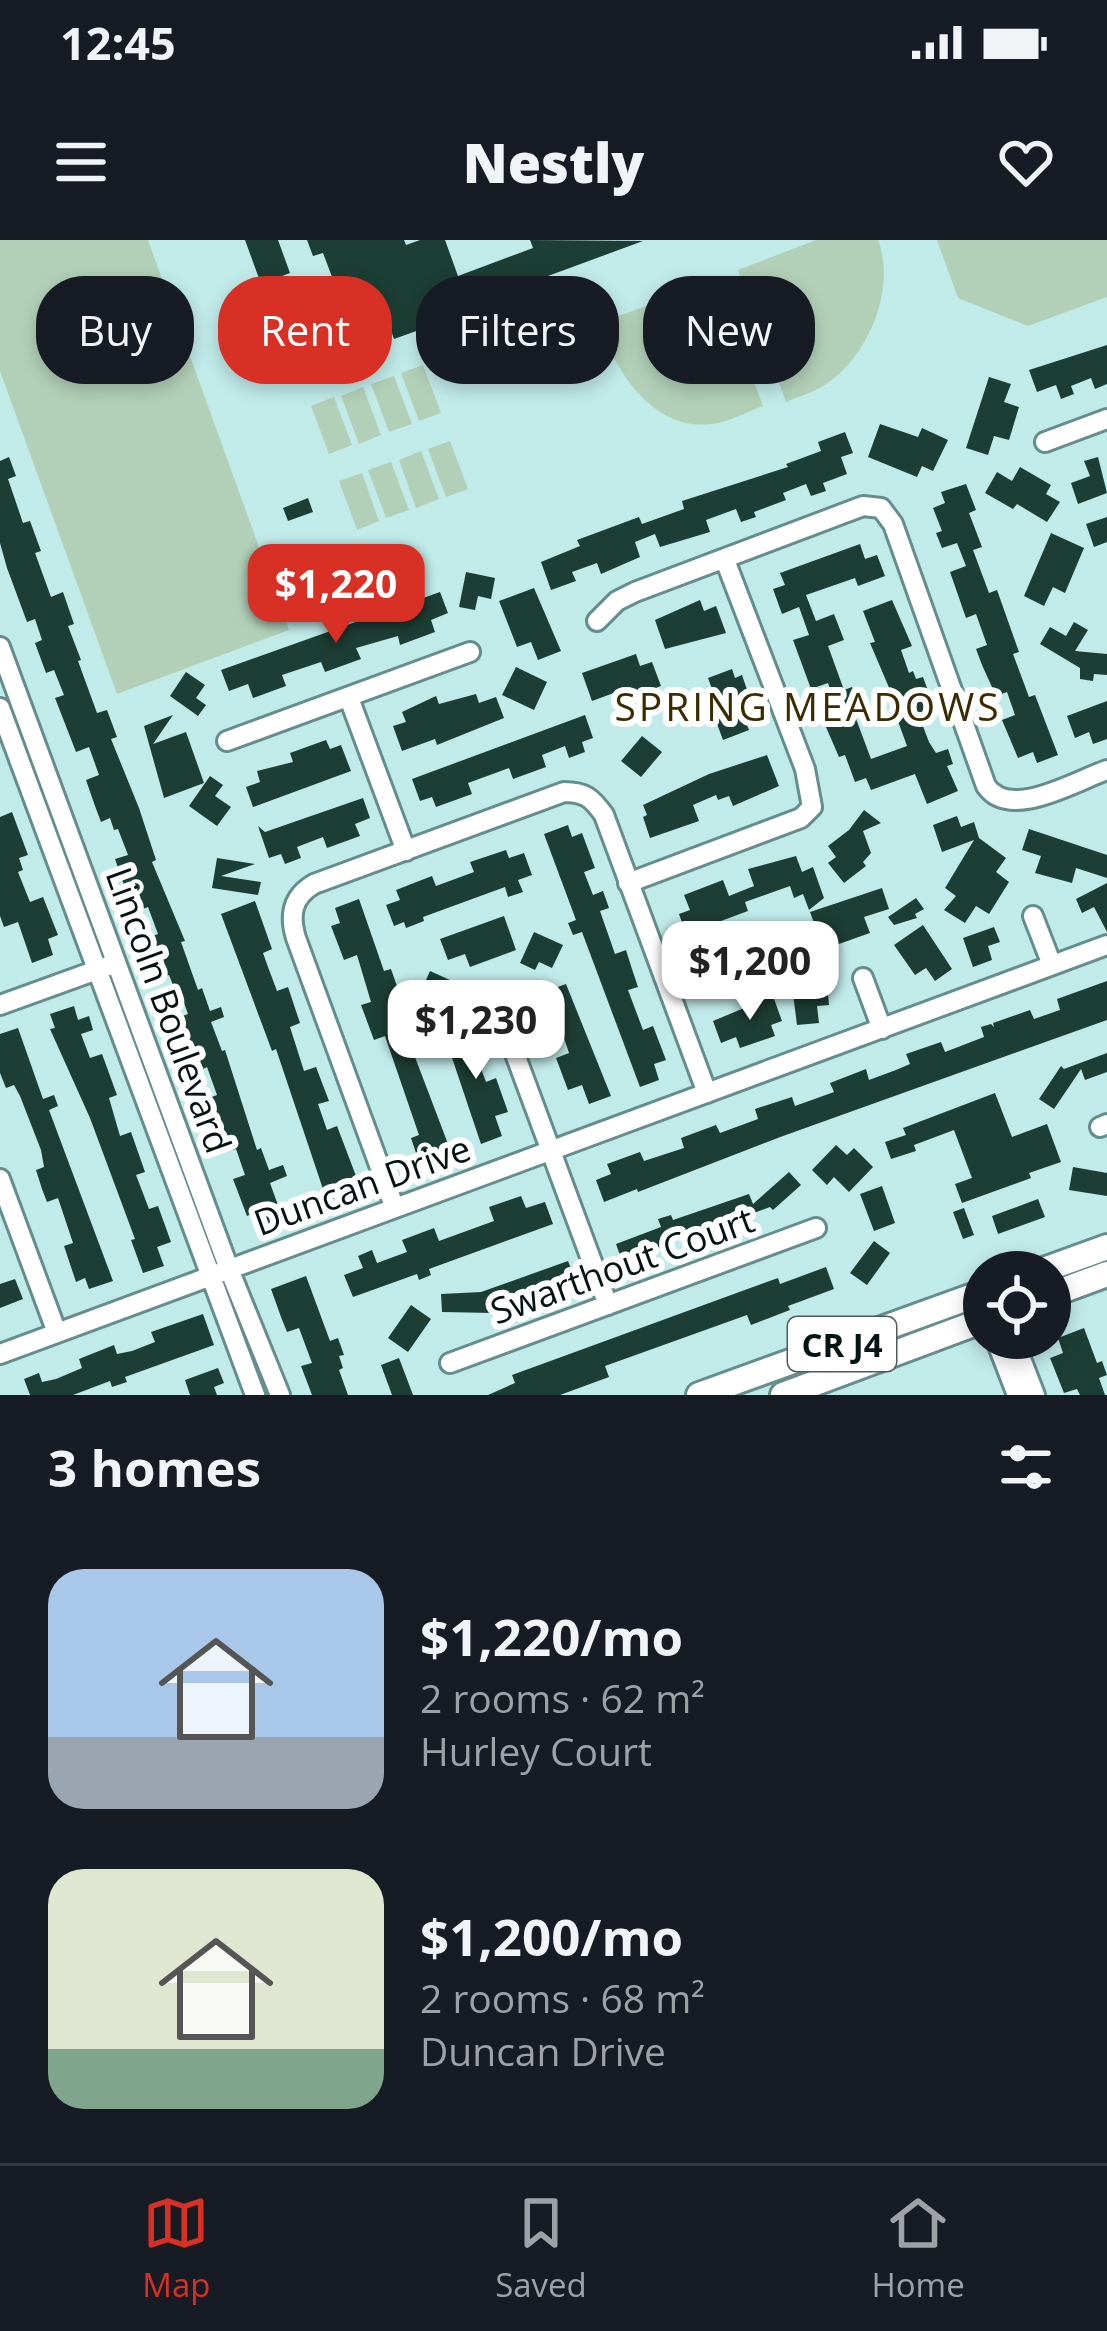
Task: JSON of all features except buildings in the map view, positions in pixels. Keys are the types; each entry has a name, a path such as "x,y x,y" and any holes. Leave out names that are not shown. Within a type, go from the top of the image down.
{"main road":[{"path":"1071,1260 1107,1247"},
{"path":"1071,1287 1107,1274"},
{"name":"CR J4","path":"699,1395 963,1300"},
{"name":"CR J4","path":"782,1395 963,1328"}],"street":[{"path":"1045,442 1107,418"},
{"path":"597,621 617,601 635,592 863,506 881,508 893,524 993,796 1006,802 1025,800 1107,770"},
{"path":"628,883 801,818 812,807 805,769 725,560"},
{"name":"Lincoln Boulevard","path":"0,647 107,966 220,1273 255,1395"},
{"path":"227,741 470,652"},
{"path":"349,698 406,851"},
{"name":"Lincoln Boulevard","path":"0,707 107,966"},
{"path":"394,1206 312,983 291,921 293,908 302,892 564,792 581,792 604,814 707,1094"},
{"path":"1033,916 1052,965"},
{"name":"Duncan Drive","path":"0,1354 1107,945"},
{"path":"0,1005 107,966"},
{"path":"863,978 883,1029"},
{"path":"495,1000 608,1305"},
{"path":"0,1179 57,1333"},
{"name":"Swarthout Court","path":"450,1363 816,1228"},
{"name":"Lincoln Boulevard","path":"220,1273 280,1395"},
{"path":"1003,1359 1017,1395"},
{"path":"1021,1359 1035,1395"}],"green space":[{"path":"0,240 148,240 161,276 36,276 36,384 194,384 194,367 289,630 117,694 0,371"},
{"path":"816,240 878,240 884,278 876,318 844,370 820,388 786,402 779,384 815,384 815,276 740,276 738,270"},
{"path":"937,240 1107,240 1107,297 1028,326 958,298"},
{"path":"643,307 643,384 755,384 763,406 724,422 696,424 658,410 619,366 619,316"},
{"path":"416,368 416,384 430,384 441,413 419,421 401,373"},
{"path":"392,377 412,424 389,432 371,384 392,384"},
{"path":"363,387 381,435 359,444 341,396"},
{"path":"334,397 352,445 329,454 311,406"},
{"path":"450,441 468,489 446,497 428,449"},
{"path":"421,451 439,499 416,508 399,460"},
{"path":"391,462 409,510 386,518 368,470"},
{"path":"362,473 379,521 357,530 339,481"}],"district":[{"name":"SPRING MEADOWS","path":"808,705"}]}
